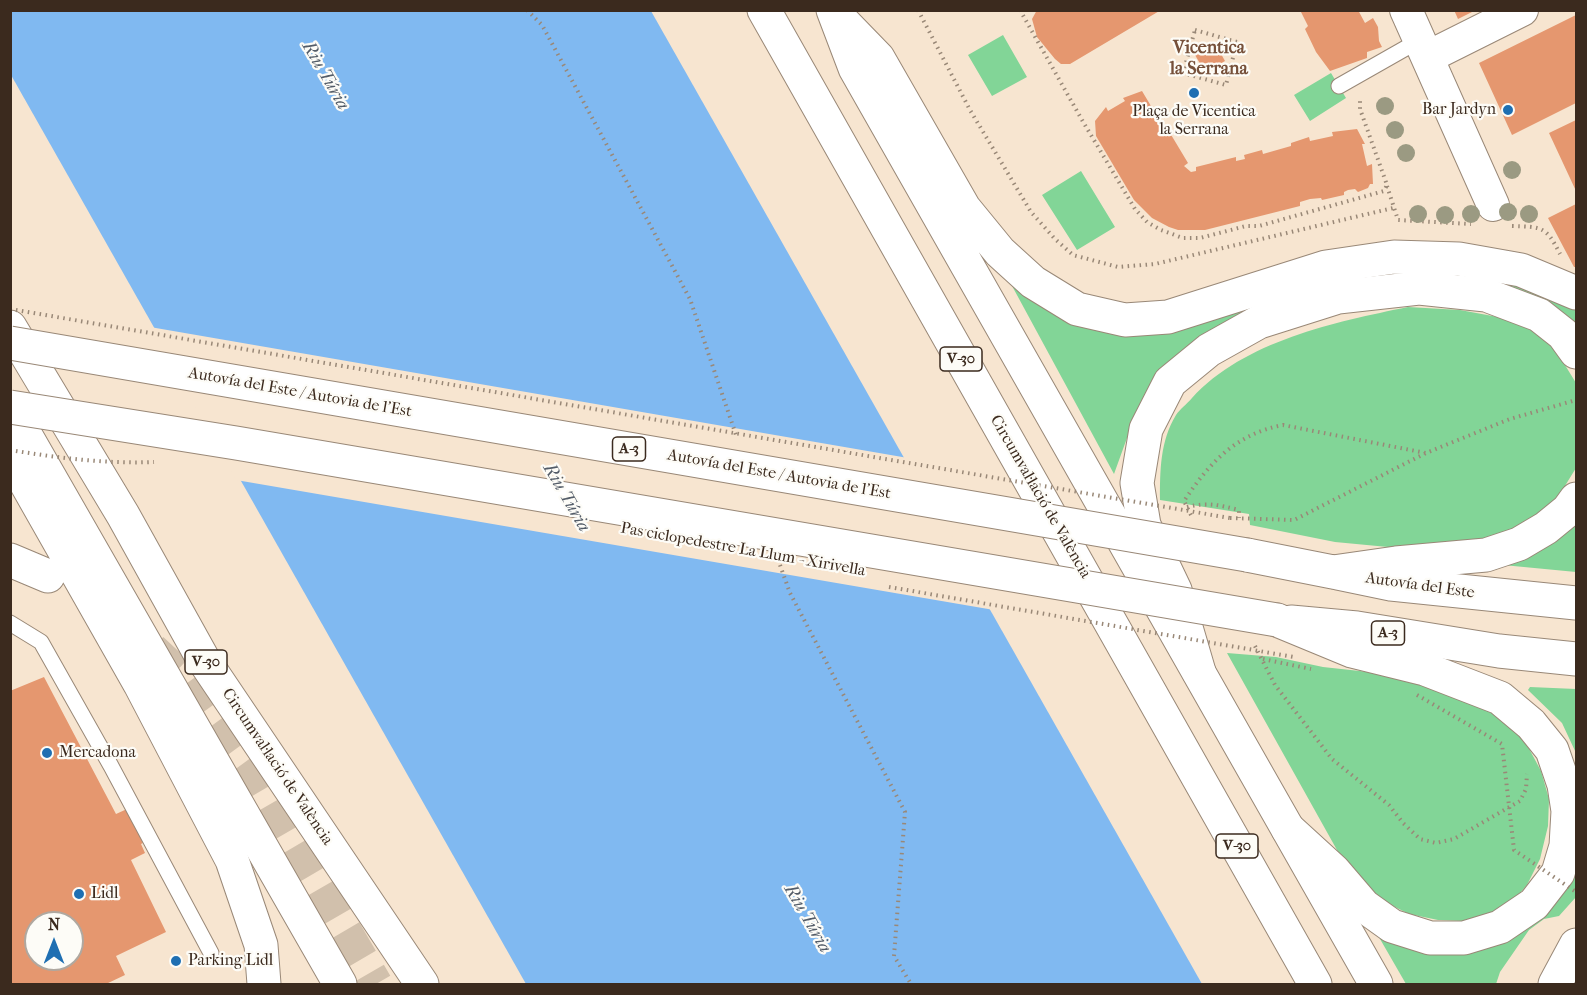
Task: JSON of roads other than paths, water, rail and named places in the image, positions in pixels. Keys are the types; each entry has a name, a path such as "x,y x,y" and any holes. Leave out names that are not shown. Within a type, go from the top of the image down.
{"main road":[{"name":"Circumval·lació de València","path":"764,10 1315,984"},
{"path":"834,12 878,58 964,208 993,243 1033,282 1077,309 1125,320 1168,317 1326,267 1394,257 1459,259 1521,270 1576,293"},
{"path":"834,12 855,68 1376,984"},
{"path":"1199,672 1176,590 1144,525 1137,483 1146,429 1170,382 1209,350 1259,322 1338,297 1419,288 1486,295 1539,315 1563,334 1576,352"},
{"name":"Circumval·lació de València","path":"10,327 123,515 203,659 422,984"},
{"name":"Autovía del Este / Autovia de l'Est","path":"10,343 1247,555 1333,572"},
{"name":"A-3","path":"10,408 248,445 1277,620 1357,628 1499,651 1576,659"},
{"name":"V-30","path":"10,408 340,984"},
{"path":"10,452 140,684 232,860 261,945 264,984"},
{"path":"1333,572 1396,563 1486,555 1519,544 1546,528 1568,510 1576,499"},
{"path":"10,560 48,576"},
{"name":"Autovía del Este","path":"1333,572 1391,584 1576,603"},
{"path":"1277,620 1352,651 1425,669 1500,698 1531,724 1552,750 1564,785 1568,811 1566,846 1558,873 1534,904 1500,927 1464,938 1430,938 1392,926 1364,906 1334,871 1288,829"},
{"path":"232,860 248,875 263,903 272,930 280,984"},
{"path":"1555,984 1576,945"}],"street":[{"path":"1406,10 1493,204"},
{"path":"1424,48 1522,10"}],"lane":[{"path":"1339,86 1424,48"},
{"path":"10,623 41,642 111,766 211,953"}],"water":[{"name":"Riu Túria","path":"10,11 651,11 1202,984 526,984 11,75"}],"tunnel":[{"path":"152,649 186,681 257,779 376,984"}],"place":[{"name":"Plaça de Vicentica la Serrana","path":"1194,93"},
{"name":"Bar Jardyn","path":"1508,110"},
{"name":"Mercadona","path":"47,753"},
{"name":"Lidl","path":"79,894"},
{"name":"Parking Lidl","path":"176,961"}],"district":[{"name":"Vicentica la Serrana","path":"1209,59"}]}
